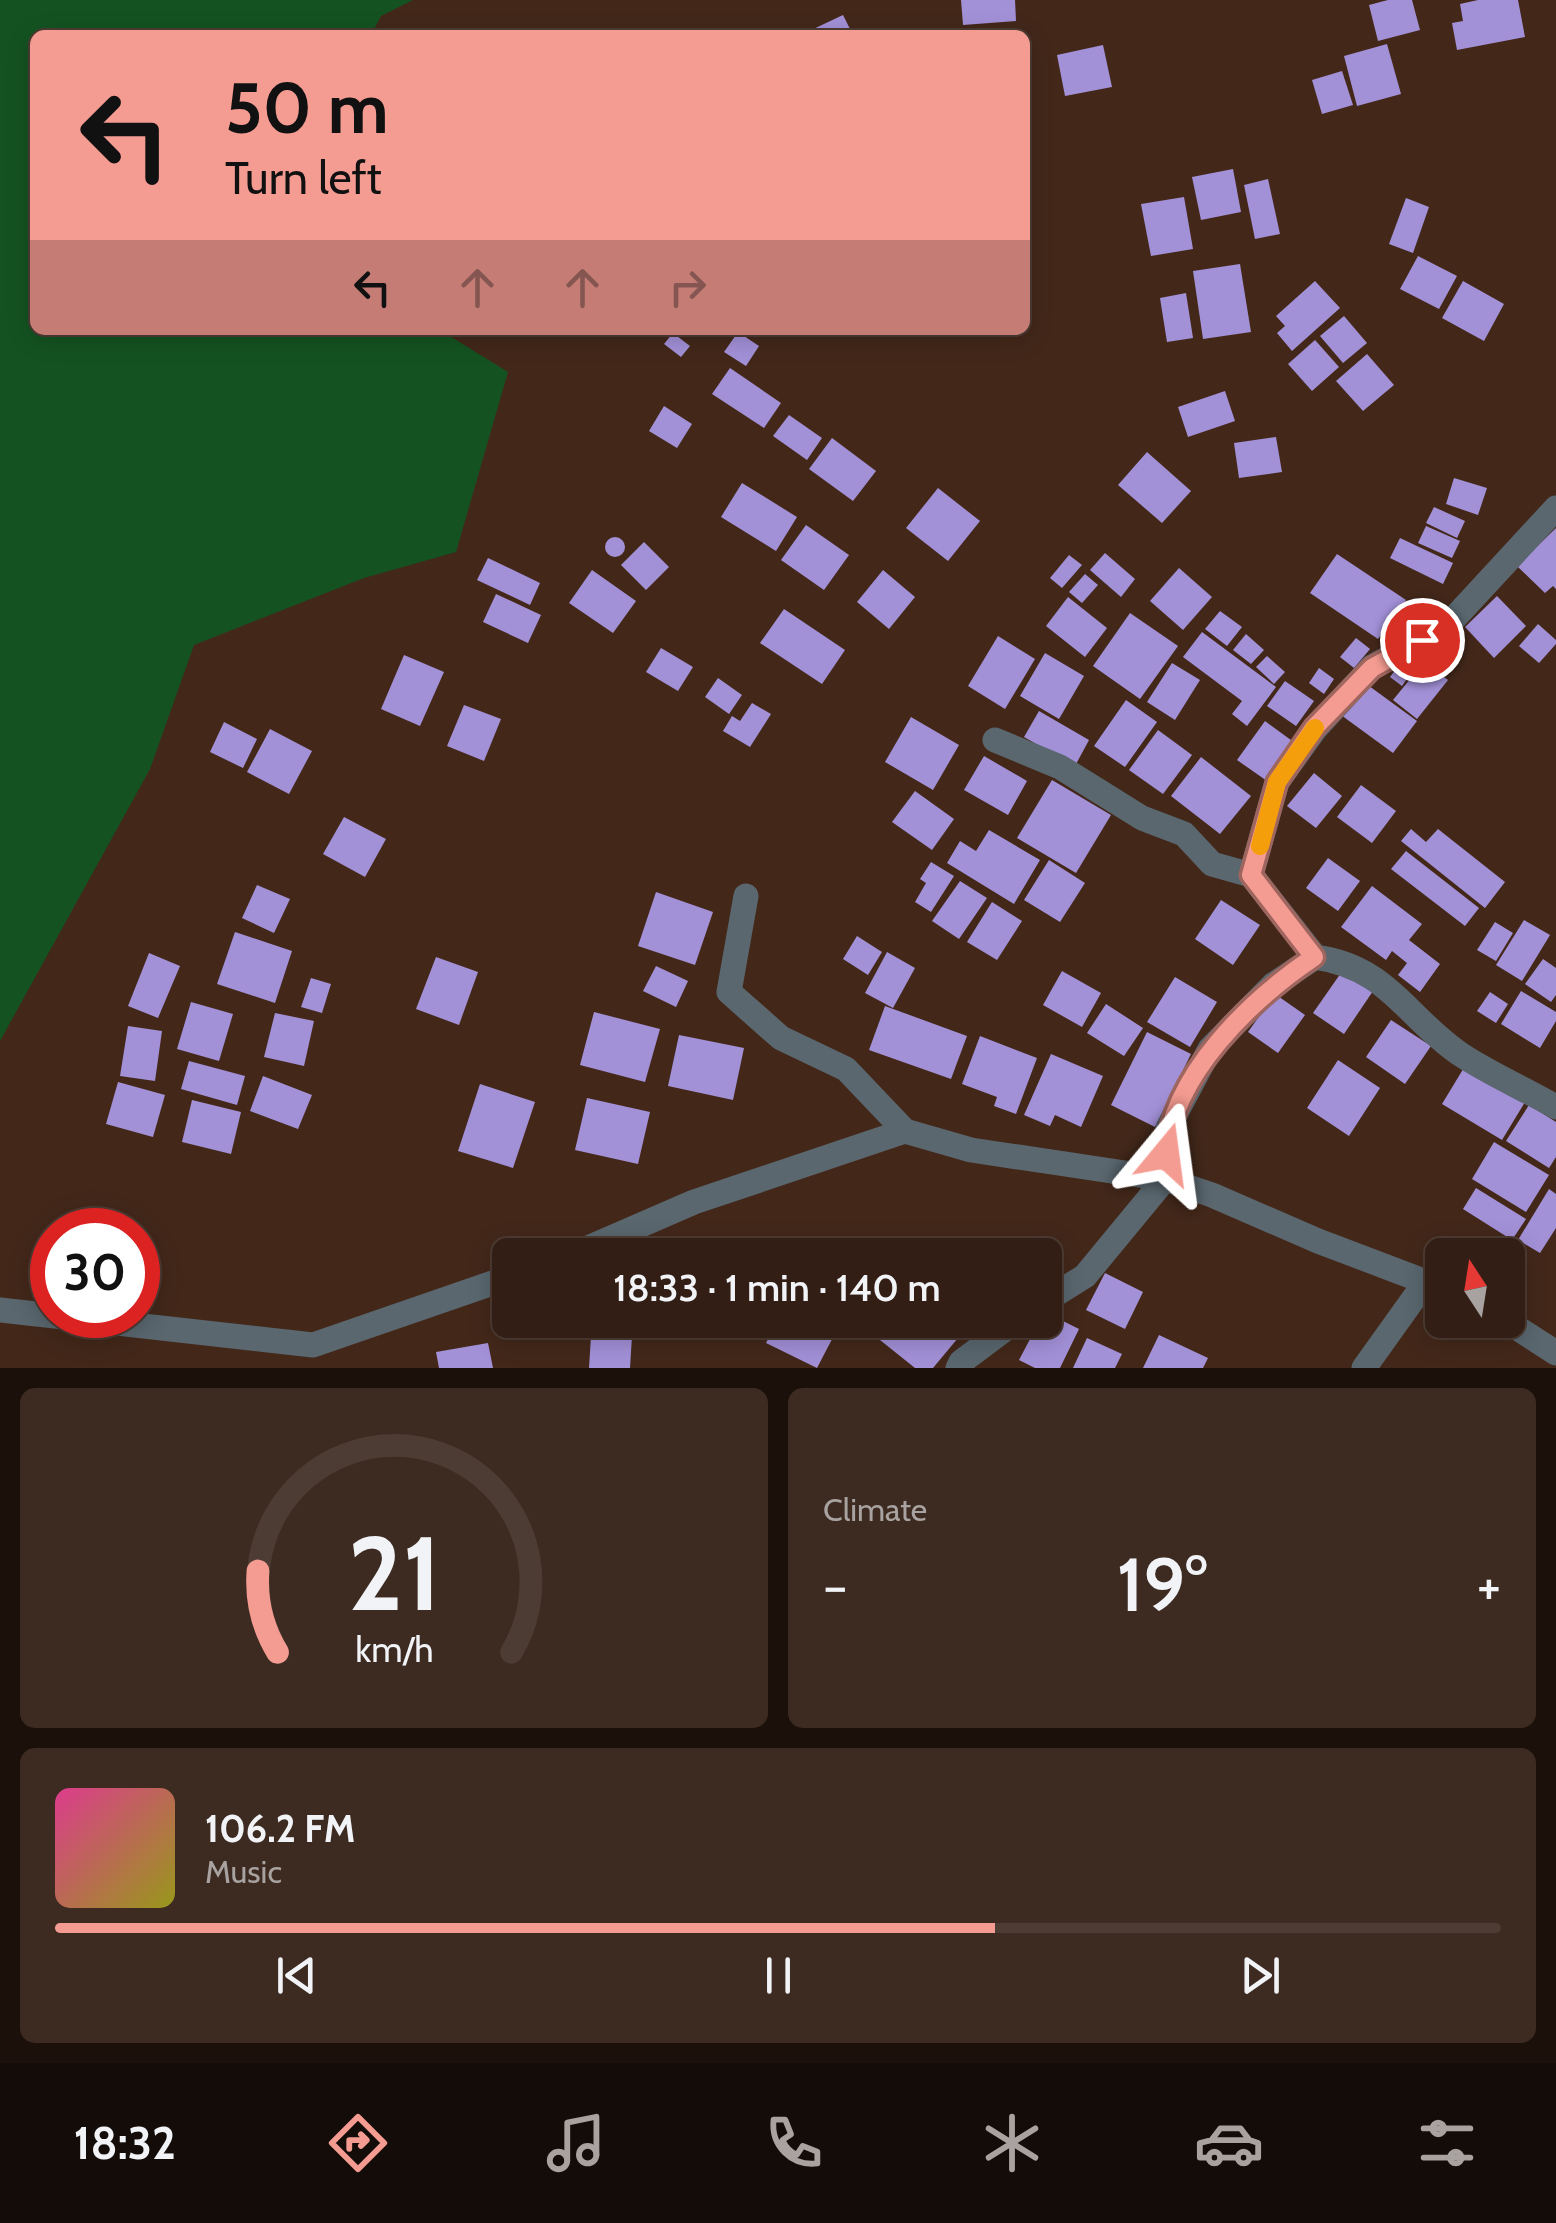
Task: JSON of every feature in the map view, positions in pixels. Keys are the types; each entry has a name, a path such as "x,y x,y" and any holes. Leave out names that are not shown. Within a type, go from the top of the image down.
{"street":[{"path":"1251,875 1277,782 1314,728 1372,668 1447,626 1556,508"},
{"path":"995,740 1060,768 1142,818 1184,834 1212,864 1251,875 1314,957"},
{"path":"746,896 729,992 781,1038 846,1069 905,1130 971,1150 1165,1179 1425,1280"},
{"path":"1062,1291 1085,1276 1165,1179 1168,1128 1210,1050 1274,984 1314,957 1339,960 1378,979 1459,1054 1556,1106"},
{"path":"611,1238 694,1202 905,1130"},
{"path":"0,1310 313,1345 492,1282"},
{"path":"1364,1368 1425,1296"},
{"path":"1525,1333 1556,1354"},
{"path":"958,1368 993,1338"}],"green space":[{"path":"0,0 413,0 381,16 374,30 30,30 30,335 448,335 508,372 456,552 364,578 194,645 150,769 0,1041"}],"building":[{"path":"961,0 1015,0 1016,21 963,25"},
{"path":"1412,0 1420,30 1378,41 1369,5"},
{"path":"1518,0 1525,37 1457,50 1452,23 1463,21 1460,4"},
{"path":"843,15 850,30 811,30"},
{"path":"1387,44 1401,94 1357,106 1344,56"},
{"path":"1103,45 1112,87 1065,96 1057,55"},
{"path":"1342,71 1353,105 1322,114 1312,80"},
{"path":"1233,169 1241,212 1201,220 1192,177"},
{"path":"1268,179 1280,234 1255,239 1244,185"},
{"path":"1184,197 1193,249 1151,256 1141,204"},
{"path":"1406,198 1429,207 1413,253 1389,244"},
{"path":"1418,256 1457,276 1439,309 1400,289"},
{"path":"1240,264 1251,332 1203,339 1193,271"},
{"path":"1315,281 1340,308 1292,351 1277,333 1285,326 1276,316"},
{"path":"1463,281 1504,304 1484,341 1442,318"},
{"path":"1186,293 1193,338 1167,342 1160,298"},
{"path":"1344,316 1367,343 1343,363 1320,336"},
{"path":"676,335 690,346 681,357 664,344"},
{"path":"736,335 759,346 746,366 724,352"},
{"path":"1315,340 1339,367 1312,391 1288,364"},
{"path":"1367,354 1394,385 1363,411 1336,381"},
{"path":"730,368 781,403 764,428 712,394"},
{"path":"1225,391 1235,421 1188,437 1178,407"},
{"path":"664,406 692,424 677,448 649,431"},
{"path":"789,415 822,438 807,460 773,436"},
{"path":"1276,437 1282,472 1239,478 1234,443"},
{"path":"832,438 876,471 853,501 809,469"},
{"path":"1147,452 1191,491 1162,523 1118,485"},
{"path":"1454,478 1487,488 1478,515 1446,504"},
{"path":"742,483 797,517 776,551 721,517"},
{"path":"938,488 980,521 948,561 906,528"},
{"path":"1434,507 1465,521 1457,538 1426,523"},
{"path":"806,525 849,555 824,590 781,560"},
{"path":"1426,526 1460,541 1452,558 1418,543"},
{"path":"1556,528 1556,589 1553,586 1545,593 1517,566"},
{"path":"611,537 619,537 625,547 619,557 611,557 605,551 605,543"},
{"path":"1400,538 1453,563 1443,584 1390,558"},
{"path":"644,542 669,567 646,590 621,565"},
{"path":"1105,553 1135,579 1121,597 1090,570"},
{"path":"1337,554 1406,600 1378,639 1310,593"},
{"path":"1069,555 1082,565 1062,588 1050,578"},
{"path":"488,558 540,583 530,605 477,580"},
{"path":"1179,568 1212,597 1183,630 1150,601"},
{"path":"592,570 636,601 613,633 569,603"},
{"path":"883,570 915,597 889,629 857,602"},
{"path":"1085,574 1098,585 1082,603 1069,592"},
{"path":"496,594 541,615 528,643 483,622"},
{"path":"1497,596 1526,626 1494,658 1465,627"},
{"path":"1068,597 1107,628 1085,657 1046,626"},
{"path":"784,609 845,650 822,684 760,643"},
{"path":"1220,611 1242,627 1227,646 1205,629"},
{"path":"1130,613 1178,646 1140,699 1093,666"},
{"path":"1538,624 1556,640 1539,663 1519,646"},
{"path":"1202,632 1276,687 1247,726 1232,714 1242,701 1183,657"},
{"path":"1246,634 1264,650 1251,664 1233,650"},
{"path":"998,636 1035,659 1005,709 968,686"},
{"path":"1356,638 1370,649 1354,668 1340,657"},
{"path":"661,648 693,667 678,691 646,672"},
{"path":"1045,653 1084,676 1059,719 1020,696"},
{"path":"1407,654 1418,663 1402,686 1390,677"},
{"path":"404,655 444,672 420,726 381,709"},
{"path":"1267,656 1285,672 1274,684 1256,667"},
{"path":"1424,662 1448,680 1417,719 1393,700"},
{"path":"1172,663 1200,680 1175,720 1147,702"},
{"path":"1319,668 1334,679 1324,694 1309,683"},
{"path":"718,678 742,695 729,714 705,697"},
{"path":"1285,681 1314,701 1296,726 1267,706"},
{"path":"1365,683 1417,721 1393,753 1341,715"},
{"path":"1126,700 1157,722 1125,767 1094,746"},
{"path":"752,703 771,714 750,747 723,731 732,716 740,721"},
{"path":"464,705 501,719 484,761 447,746"},
{"path":"1039,711 1089,740 1075,766 1024,737"},
{"path":"911,717 959,745 933,790 885,762"},
{"path":"1265,721 1295,743 1267,781 1237,760"},
{"path":"224,722 257,739 243,768 210,752"},
{"path":"270,729 312,751 289,794 247,772"},
{"path":"1158,730 1192,755 1163,794 1129,770"},
{"path":"984,756 1027,781 1008,815 964,790"},
{"path":"1201,757 1251,796 1220,834 1171,796"},
{"path":"1314,773 1342,796 1316,828 1287,806"},
{"path":"1052,780 1111,815 1076,873 1017,838"},
{"path":"1361,785 1396,811 1372,843 1337,817"},
{"path":"915,791 954,819 932,850 892,822"},
{"path":"344,817 386,839 365,877 323,854"},
{"path":"1411,829 1426,842 1438,829 1505,882 1485,908 1401,841"},
{"path":"989,830 1040,860 1014,904 947,863 960,841 976,851"},
{"path":"1406,851 1479,908 1465,926 1391,869"},
{"path":"1328,858 1360,881 1338,911 1306,888"},
{"path":"1049,860 1085,883 1060,922 1024,900"},
{"path":"931,862 954,876 931,912 915,902 926,883 920,879"},
{"path":"960,881 987,898 959,939 932,921"},
{"path":"257,885 290,899 274,933 242,918"},
{"path":"1372,886 1422,924 1409,940 1440,964 1420,992 1398,975 1407,963 1392,951 1386,960 1341,927"},
{"path":"656,892 713,912 695,965 638,946"},
{"path":"1221,900 1260,925 1233,965 1195,939"},
{"path":"992,902 1022,921 997,960 967,942"},
{"path":"1524,920 1550,935 1522,981 1496,965"},
{"path":"1495,922 1513,933 1496,961 1477,950"},
{"path":"235,932 292,951 275,1003 217,984"},
{"path":"857,936 882,952 868,975 843,959"},
{"path":"887,952 915,968 893,1008 865,993"},
{"path":"149,953 180,966 158,1018 128,1006"},
{"path":"436,957 478,972 459,1025 416,1009"},
{"path":"1543,959 1556,968 1556,995 1551,1002 1525,984"},
{"path":"656,966 688,981 676,1007 643,991"},
{"path":"1343,970 1373,991 1344,1034 1313,1013"},
{"path":"1062,971 1101,993 1082,1027 1043,1005"},
{"path":"1175,977 1217,1002 1190,1047 1147,1022"},
{"path":"311,978 331,984 322,1013 301,1007"},
{"path":"1521,991 1556,1012 1556,1021 1540,1048 1501,1024"},
{"path":"1490,992 1508,1004 1496,1023 1477,1011"},
{"path":"1275,994 1305,1015 1278,1053 1248,1032"},
{"path":"191,1002 233,1014 219,1061 177,1049"},
{"path":"1106,1004 1143,1028 1124,1056 1087,1033"},
{"path":"885,1006 967,1036 951,1079 869,1050"},
{"path":"594,1012 660,1029 645,1082 580,1065"},
{"path":"275,1013 314,1021 304,1066 264,1057"},
{"path":"1391,1020 1431,1046 1405,1084 1366,1057"},
{"path":"128,1026 162,1031 155,1081 120,1076"},
{"path":"1147,1032 1191,1054 1155,1127 1111,1105"},
{"path":"679,1035 744,1048 733,1100 668,1086"},
{"path":"980,1036 1037,1058 1016,1114 994,1106 997,1097 962,1084"},
{"path":"1051,1054 1103,1076 1081,1127 1055,1115 1050,1126 1024,1115"},
{"path":"1338,1060 1380,1088 1349,1136 1307,1108"},
{"path":"189,1061 245,1076 237,1105 181,1089"},
{"path":"1465,1066 1525,1102 1502,1140 1442,1104"},
{"path":"263,1076 312,1095 298,1129 250,1111"},
{"path":"118,1082 165,1095 153,1137 106,1124"},
{"path":"480,1084 535,1102 513,1168 458,1151"},
{"path":"587,1098 650,1112 638,1164 575,1150"},
{"path":"192,1100 241,1112 231,1154 182,1142"},
{"path":"1529,1105 1556,1122 1556,1157 1549,1168 1506,1141"},
{"path":"1494,1142 1549,1175 1526,1212 1472,1179"},
{"path":"1476,1188 1526,1219 1513,1238 1509,1238 1463,1209"},
{"path":"1549,1189 1556,1194 1556,1228 1540,1253 1525,1244 1525,1238 1519,1238"},
{"path":"1105,1273 1143,1292 1125,1329 1086,1310"},
{"path":"1062,1320 1079,1329 1060,1368 1035,1368 1019,1360 1031,1338 1062,1338"},
{"path":"1159,1335 1208,1358 1203,1368 1143,1368"},
{"path":"591,1338 632,1338 630,1368 589,1368"},
{"path":"768,1338 833,1338 817,1368 766,1343"},
{"path":"958,1338 933,1368 915,1368 880,1340"},
{"path":"1087,1338 1122,1354 1115,1368 1073,1368"},
{"path":"488,1343 493,1368 439,1368 436,1352"}],"slow traffic":[{"path":"1260,846 1277,782 1315,728"}],"route":[{"path":"1166,1154 1168,1128 1210,1050 1274,984 1314,957 1251,875 1277,782 1314,728 1372,668 1422,640"}]}
